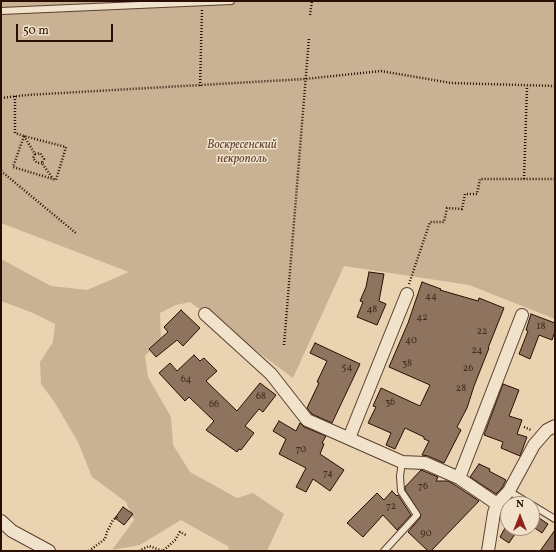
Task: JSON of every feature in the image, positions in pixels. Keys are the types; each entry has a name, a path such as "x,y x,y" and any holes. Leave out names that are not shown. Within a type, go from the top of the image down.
{"street":[{"path":"349,438 407,294"},
{"path":"205,314 271,374 307,420 402,462 425,463 459,478 497,504"},
{"path":"459,478 522,315"},
{"path":"488,551 494,512 497,504 509,491 534,445 547,430 555,426"},
{"path":"1,522 12,531 49,551"}],"lane":[{"path":"1,11 231,1"},
{"path":"384,551 417,515 401,490 400,476 402,462"},
{"path":"509,491 517,496"},
{"path":"540,510 555,519"}],"path":[{"path":"310,15 312,1"},
{"path":"200,86 203,2"},
{"path":"284,345 309,38"},
{"path":"1,98 305,80 381,71 451,83 555,86"},
{"path":"524,179 528,86"},
{"path":"15,96 15,133 66,147 56,180 54,179"},
{"path":"24,136 35,154 40,153 44,159 42,163 54,179"},
{"path":"24,136 13,167 54,179"},
{"path":"1,171 77,234"},
{"path":"407,294 430,222 444,222 447,208 462,209 465,194 477,194 480,179 555,179"},
{"path":"89,551 105,539 113,520 118,516"},
{"path":"139,551 149,546 163,551 175,540 180,532 186,535"}],"green space":[{"name":"Воскресенский некрополь","path":"1,1 555,1 555,319 469,285 344,266 293,378 190,302 176,305 160,313 161,339 145,356 148,377 171,417 173,445 190,472 237,498 253,493 284,514 267,551 228,551 229,547 181,520 140,545 112,550 134,520 126,502 92,477 78,442 55,403 41,384 40,362 53,342 55,324 33,313 1,301 1,259 51,286 87,290 129,272 1,223"}],"building":[{"path":"369,272 384,274 379,301 386,304 377,325 357,317 363,302 360,301 366,287"},
{"path":"422,282 441,289 440,290 478,301 479,298 504,308 467,408 457,427 461,430 444,463 422,455 429,441 424,439 424,437 405,428 395,449 386,445 391,433 368,423 376,407 373,406 381,388 420,406 430,385 389,367 408,323"},
{"path":"181,310 200,328 183,346 177,340 156,357 149,349 168,332 164,327"},
{"path":"531,314 555,323 555,331 552,340 539,335 530,359 519,354 528,331 526,330"},
{"path":"315,343 360,364 332,423 312,414 307,408 319,383 317,382 327,361 310,353"},
{"path":"194,355 200,361 204,358 217,371 206,381 237,411 260,383 276,395 263,412 259,409 245,426 254,433 241,450 239,449 237,452 206,430 214,421 189,397 185,401 159,373 170,363 177,371"},
{"path":"503,384 519,390 509,416 522,420 517,434 527,437 520,456 501,448 503,442 484,435"},
{"path":"279,421 296,431 300,423 304,427 326,436 322,443 324,444 320,454 344,470 330,491 313,479 306,492 296,487 306,468 279,454 286,439 273,431"},
{"path":"479,464 490,469 489,471 506,480 502,488 496,494 470,477"},
{"path":"421,470 438,477 436,481 448,481 479,501 431,551 428,551 408,532 421,515 405,490 405,487"},
{"path":"392,491 397,496 398,495 411,515 397,530 383,515 363,537 347,523 377,493 384,500"},
{"path":"123,507 133,514 124,525 115,518"},
{"path":"540,519 548,524 542,533 540,532"},
{"path":"555,530 555,551 540,551"},
{"path":"501,536 514,536 509,543"}]}
